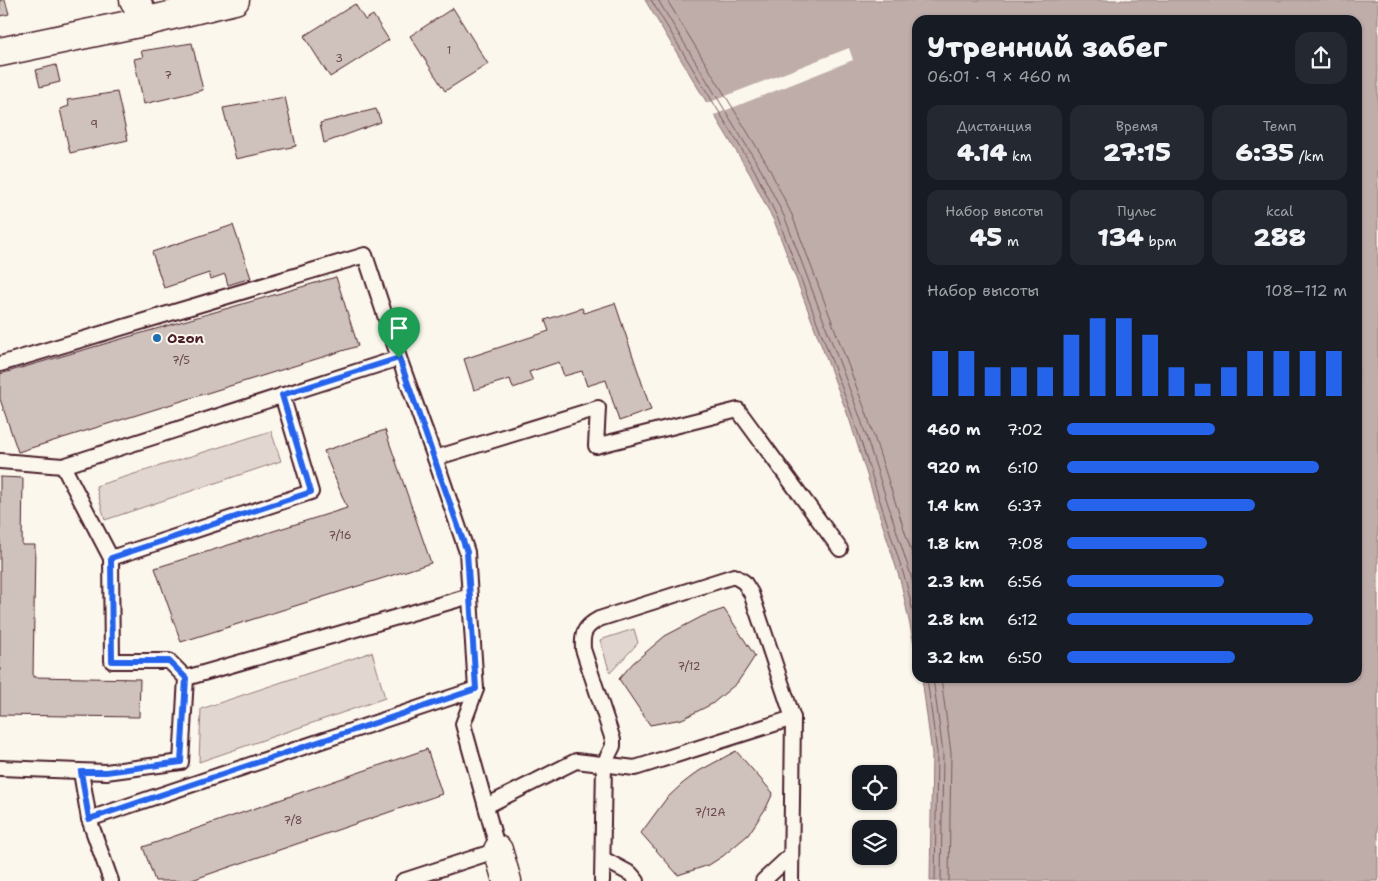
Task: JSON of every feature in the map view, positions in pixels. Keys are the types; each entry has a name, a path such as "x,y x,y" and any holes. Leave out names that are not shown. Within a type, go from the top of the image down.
{"street":[{"path":"0,52 141,10 235,0"},
{"path":"498,850 507,881"}],"lane":[{"path":"0,364 365,255 467,552 476,689 462,724 498,850 403,881"},
{"path":"0,461 63,466 399,358"},
{"path":"111,558 311,492 282,395"},
{"path":"434,458 598,408 596,446 738,410 840,549"},
{"path":"0,768 106,772 181,762 186,678 169,661 112,661 111,558 63,466"},
{"path":"602,881 604,764 613,746 613,740 583,649 582,634 588,625 598,619 721,578 734,576 744,582 751,593 793,718 791,881"},
{"path":"186,678 470,596"},
{"path":"89,819 476,689"},
{"path":"486,806 576,761 635,768 793,718"},
{"path":"81,772 89,819 111,881"},
{"path":"763,881 791,855"},
{"path":"603,859 631,874 637,881"}],"shaded area":[{"path":"271,431 281,461 105,520 96,486"},
{"path":"634,629 638,643 610,673 600,640"},
{"path":"372,652 385,698 199,762 201,709"}],"water":[{"path":"645,0 1378,0 1378,881 930,881 932,754 923,683 1362,683 1362,15 912,15 912,635 901,583 850,421 775,223 750,174"}],"pier":[{"path":"849,48 853,60 712,116 705,104"}],"building":[{"path":"0,0 5,0 9,14 0,16"},
{"path":"355,4 365,20 373,15 389,40 330,77 304,36"},
{"path":"453,8 488,64 445,91 410,36"},
{"path":"192,43 203,90 144,104 134,59 143,57 141,51"},
{"path":"56,65 60,82 40,87 36,70"},
{"path":"117,92 128,140 70,153 60,109 69,106 67,100"},
{"path":"285,97 296,146 236,159 223,108"},
{"path":"376,109 381,122 324,143 320,123"},
{"path":"233,225 251,278 228,285 225,274 211,279 209,273 164,288 152,252"},
{"path":"336,277 358,346 18,452 0,399 0,374"},
{"path":"615,303 651,410 619,421 606,380 587,386 582,371 564,376 559,362 529,372 533,381 513,388 510,379 474,390 464,359 549,331 545,320 582,308 584,313"},
{"path":"385,430 431,563 181,642 155,568 347,508 324,451"},
{"path":"0,477 23,478 22,545 35,545 33,677 140,679 139,717 0,715"},
{"path":"724,609 755,656 737,683 712,704 682,719 650,725 619,679 633,663 665,636 703,616"},
{"path":"427,749 442,794 189,881 155,881 143,847"},
{"path":"736,751 773,793 766,808 748,835 723,856 709,865 678,875 641,833 666,799 682,784 699,771"}],"place":[{"name":"Ozon","path":"157,338"}],"route":[{"path":"399,358 467,552 476,689 89,819 81,772 106,772 181,762 186,678 169,661 112,661 111,558 311,492 282,395 399,358"}]}
